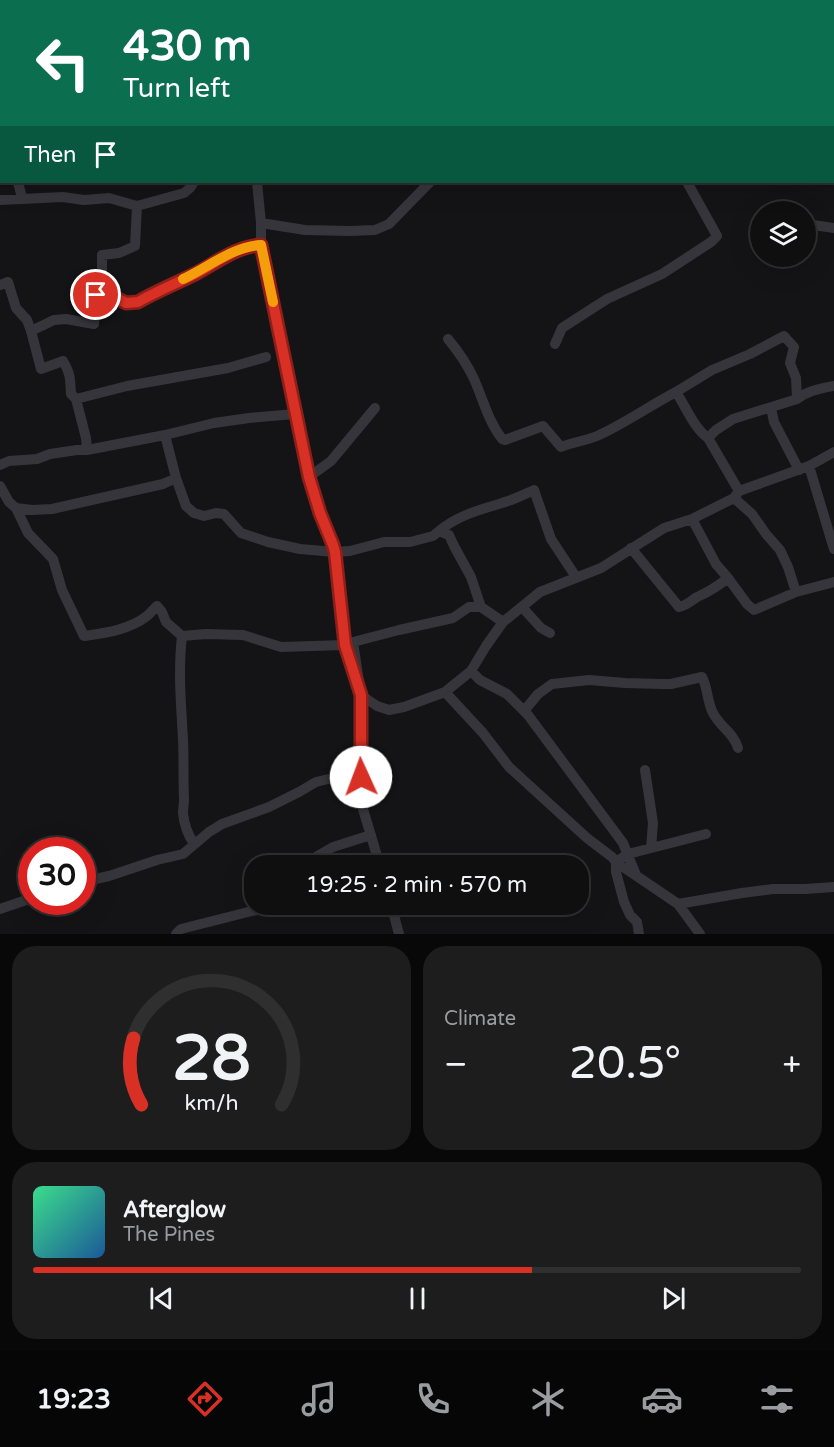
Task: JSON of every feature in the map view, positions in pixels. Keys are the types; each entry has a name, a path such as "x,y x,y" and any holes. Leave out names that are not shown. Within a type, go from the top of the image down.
{"street":[{"path":"18,183 22,198"},
{"path":"0,200 63,196 84,200 109,198 137,206 184,193 193,183"},
{"path":"257,183 261,245 295,414 309,477 333,545 330,551 361,695 360,761 363,809 377,855"},
{"path":"261,223 305,230 375,230 388,224 429,183"},
{"path":"555,344 562,328 607,299 662,274 717,236 688,183"},
{"path":"31,331 54,320 66,319 94,324 96,295 102,272 102,255 118,253 135,246 137,206"},
{"path":"816,225 834,228"},
{"path":"96,295 113,296 126,303 138,302 223,257 253,245 261,245"},
{"path":"0,285 8,282 16,308 27,320 41,369 63,361 69,371 71,394 76,399 87,450"},
{"path":"447,339 460,354 473,377 492,424 501,439 505,440 543,426 561,447 573,442 584,441 608,431 712,370 784,336 794,347 790,363 796,378 796,399"},
{"path":"76,399 127,386 228,368 266,357"},
{"path":"708,438 733,419 796,399 813,390 834,386"},
{"path":"676,392 693,420 708,438 736,494 780,550 796,592"},
{"path":"309,477 331,461 375,408"},
{"path":"771,408 774,422 804,468 834,549"},
{"path":"0,465 9,461 37,459 50,454 87,450 165,435 214,423 295,414"},
{"path":"165,435 186,506 194,513 204,516 224,514 241,533 300,549 350,551 384,542 410,542 434,536 451,521 534,490 551,539 576,577"},
{"path":"361,695 377,706 389,710 445,692 471,671 503,622 540,592 601,568 664,528 692,519 736,494 804,468 834,452"},
{"path":"16,508 52,509 163,484 176,478"},
{"path":"0,486 9,502 16,508 28,533 53,559 62,590 84,636 110,632 131,625 158,606 166,622 183,636 243,635 281,647 349,644 453,618 469,607 481,607 503,622"},
{"path":"692,519 716,564 754,610 796,592 834,582"},
{"path":"439,531 449,535 471,576 481,607"},
{"path":"631,548 679,607 715,588 728,578"},
{"path":"522,607 541,628 550,633"},
{"path":"183,636 180,658 183,814 194,844"},
{"path":"471,671 480,680 507,694 524,711 623,843 636,875"},
{"path":"524,711 538,694 552,684 589,680 671,684 702,677 713,713 733,737 738,748"},
{"path":"445,692 483,733 509,767 587,838 612,856 616,862 678,904 700,934"},
{"path":"96,879 183,854 222,824 269,807 316,782 345,775 360,761"},
{"path":"645,770 653,823 651,848"},
{"path":"616,862 628,854 706,834"},
{"path":"319,855 333,847 371,835"},
{"path":"616,862 616,872 624,902 630,915 637,922 639,934"},
{"path":"678,904 773,889 834,887"},
{"path":"0,909 18,903"},
{"path":"176,934 181,929 244,913"},
{"path":"394,915 399,934"}],"slow traffic":[{"path":"183,279 223,257 253,245 261,245 273,302"}],"route":[{"path":"96,295 113,296 126,303 138,302 223,257 253,245 261,245 309,477 335,552 345,645 361,695 361,777"}]}
